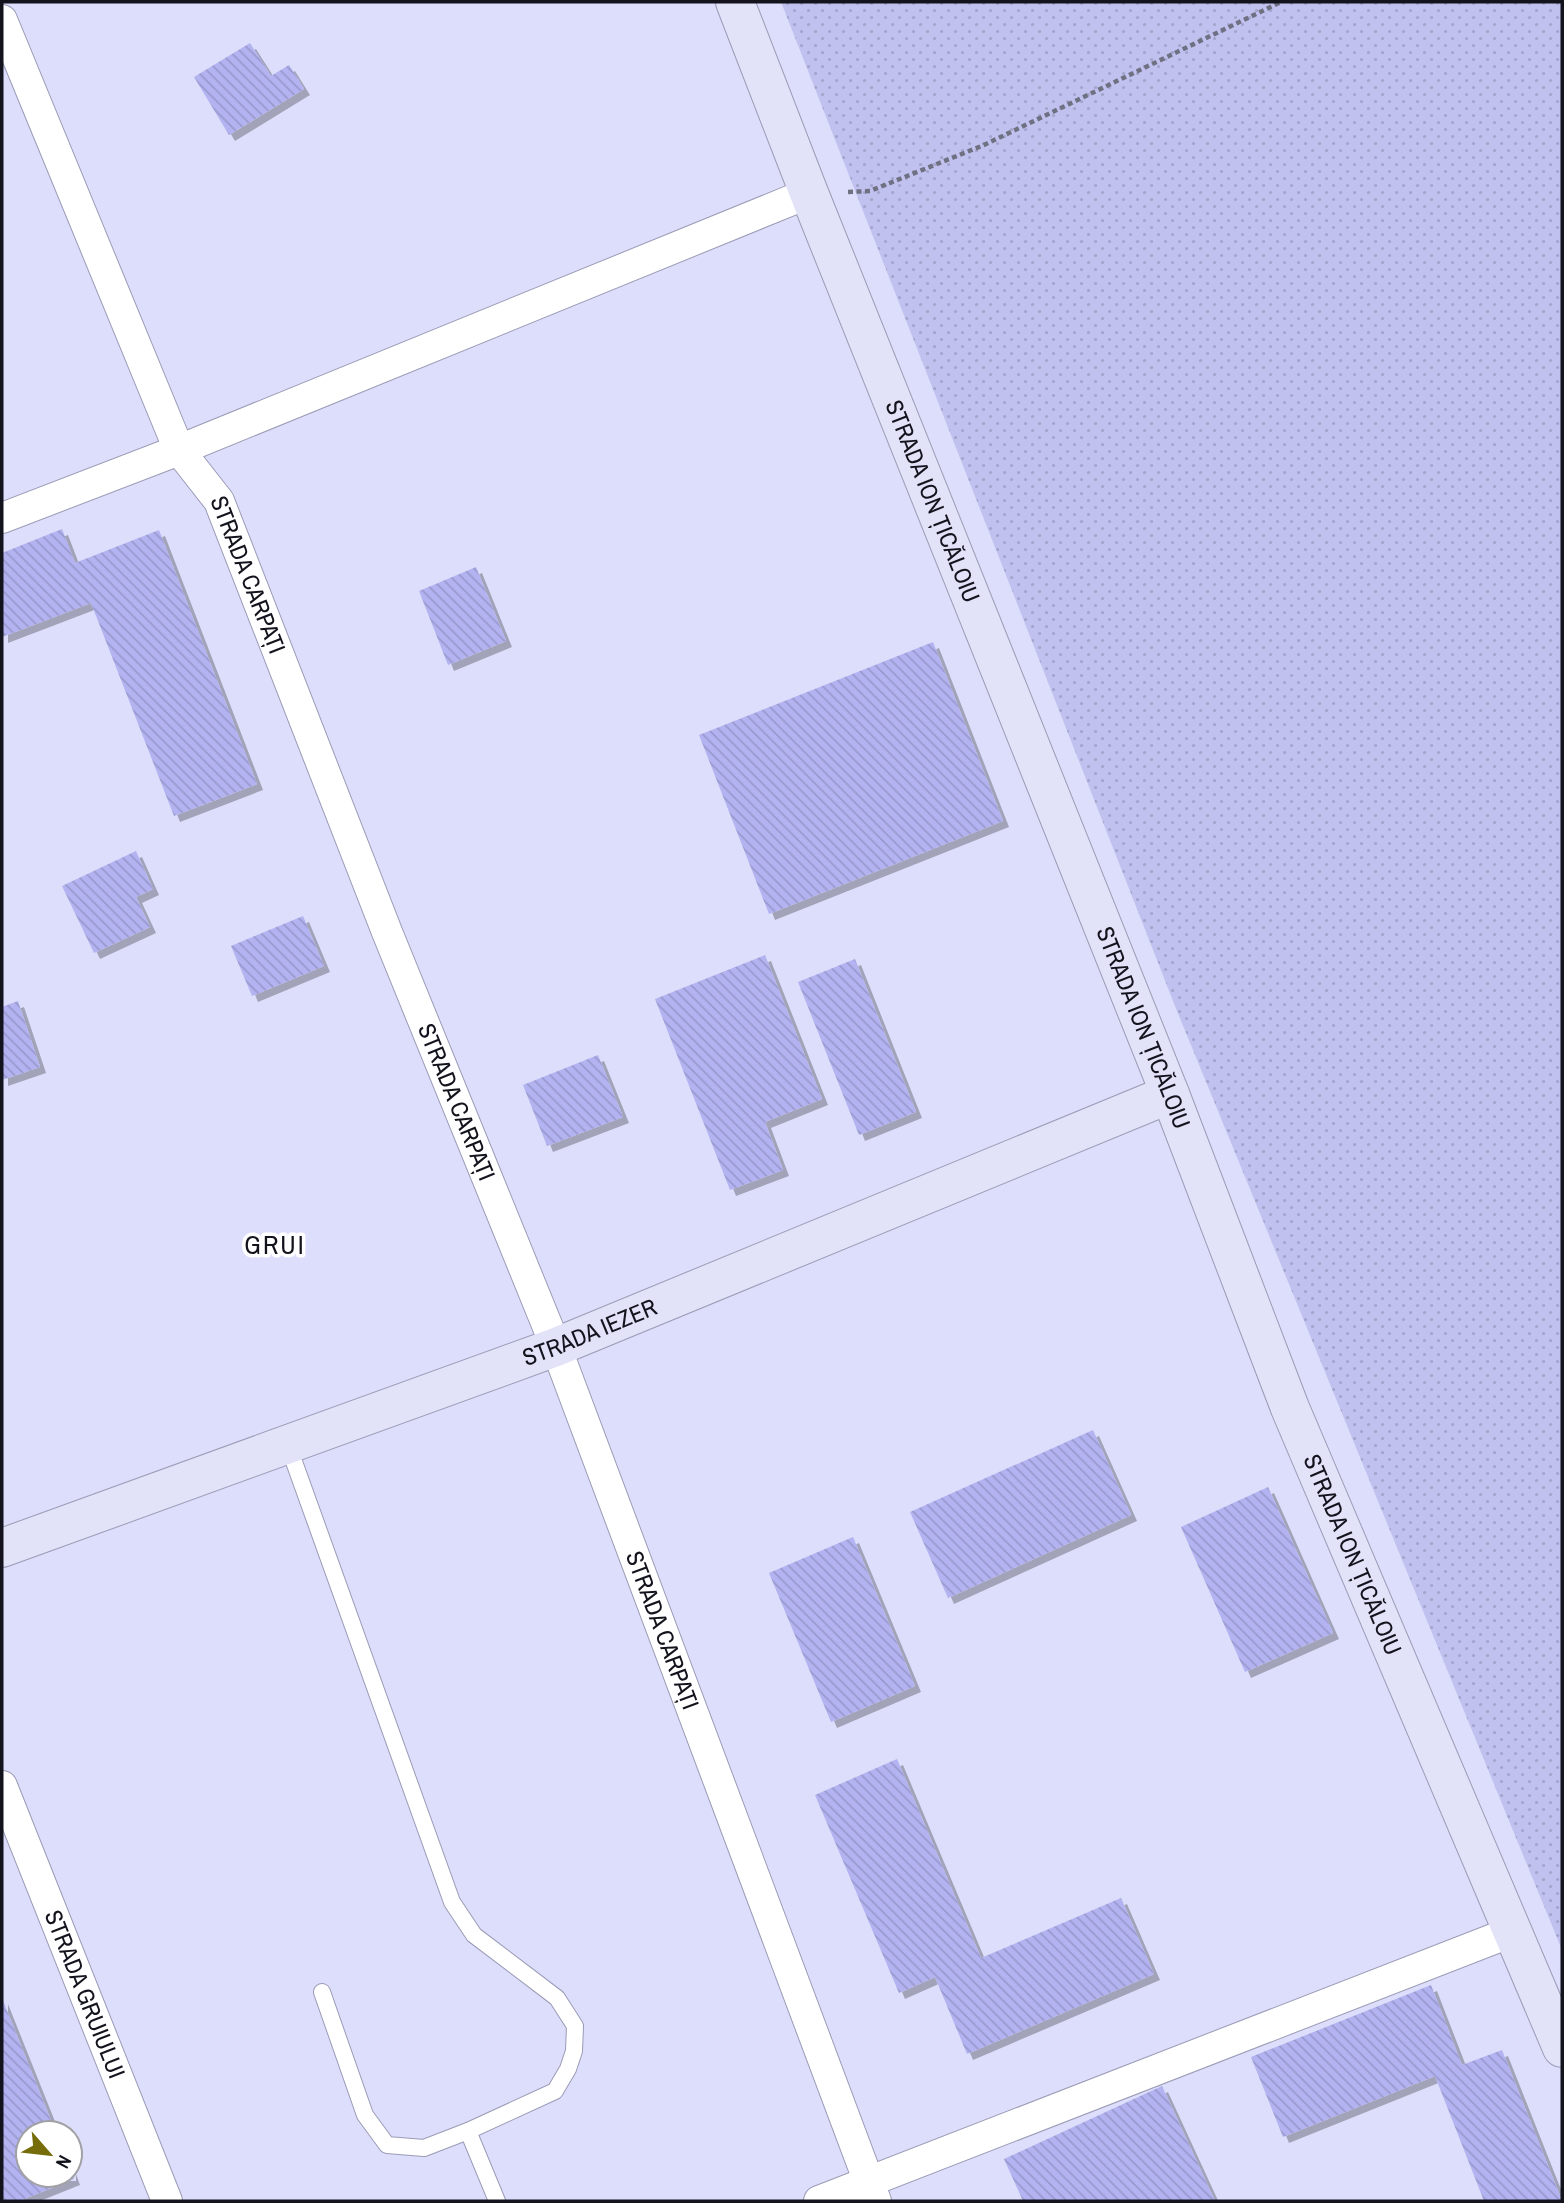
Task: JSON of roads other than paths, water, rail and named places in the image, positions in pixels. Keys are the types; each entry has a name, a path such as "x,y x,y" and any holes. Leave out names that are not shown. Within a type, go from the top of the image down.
{"street":[{"name":"STRADA ION ȚICĂLOIU","path":"735,2 1170,1094 1290,1408 1562,2048"},
{"name":"STRADA CARPAȚI","path":"2,20 179,450 219,501 387,932 556,1347 872,2191"},
{"path":"2,518 179,450 809,193"},
{"name":"STRADA IEZER","path":"2,1548 556,1347 1170,1094"},
{"name":"STRADA GRUIULUI","path":"2,1786 167,2201"},
{"path":"819,2201 872,2191 1514,1931"}],"lane":[{"path":"288,1446 452,1902 474,1935 557,1998 575,2026 574,2051 568,2069 555,2091 424,2148 387,2145 365,2115 322,1992"},
{"path":"468,2131 497,2201"}],"district":[{"name":"GRUI","path":"275,1245"}]}
